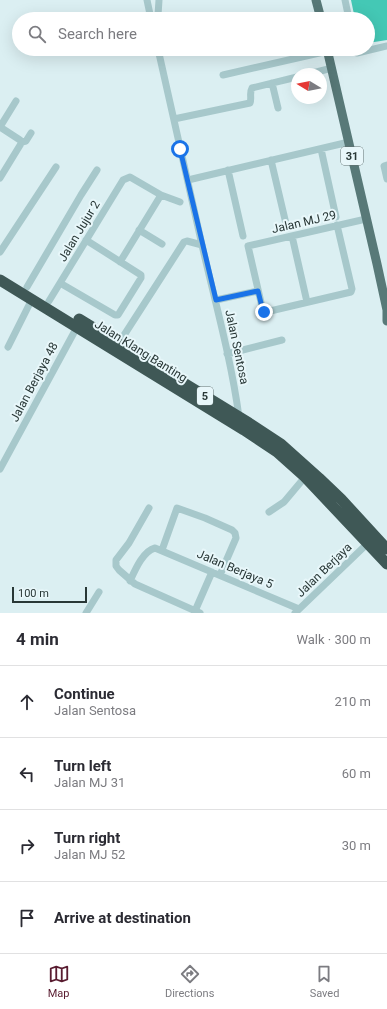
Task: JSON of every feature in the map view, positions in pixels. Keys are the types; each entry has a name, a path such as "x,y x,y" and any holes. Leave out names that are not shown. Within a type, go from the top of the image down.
{"highway":[{"name":"Jalan Klang Banting","path":"0,271 239,416 281,444 320,478 387,549"},
{"name":"Jalan Klang Banting","path":"0,280 30,303 77,327 277,452 305,477 387,564"}],"main road":[{"path":"316,0 319,12"},
{"name":"31","path":"329,56 387,310 387,322"}],"street":[{"path":"147,0 150,12"},
{"path":"158,12 159,0"},
{"path":"345,0 348,12"},
{"path":"375,48 387,46"},
{"name":"Jalan Sentosa","path":"160,56 202,245 216,300 236,394 239,416"},
{"path":"223,74 302,56"},
{"path":"327,69 332,68"},
{"path":"174,119 250,103 250,92 252,88 291,78"},
{"path":"272,83 278,108"},
{"path":"16,101 0,127 22,142"},
{"path":"0,178 22,142 26,141 31,133"},
{"path":"188,180 349,142"},
{"path":"321,149 336,217"},
{"path":"271,160 287,228"},
{"path":"385,166 387,179"},
{"path":"0,252 56,167"},
{"path":"27,287 97,170"},
{"path":"228,170 243,236"},
{"name":"Jalan Jujur 2","path":"49,301 123,180 130,177 161,195"},
{"path":"120,262 161,195 180,202"},
{"name":"Jalan MJ 29","path":"258,291 248,246 366,219"},
{"path":"216,300 258,291 264,312 352,291 338,226"},
{"path":"139,230 162,244"},
{"path":"292,236 307,302"},
{"path":"60,283 114,315 118,315 130,297 141,278 141,275 86,240"},
{"path":"119,343 184,242 187,241 202,245"},
{"path":"8,348 30,303"},
{"name":"Jalan Berjaya 48","path":"0,469 77,327"},
{"path":"227,354 282,340"},
{"path":"269,512 284,502 305,477"},
{"path":"149,508 116,563 119,570 130,582 198,612 212,572"},
{"path":"130,582 147,553 151,549 155,548 162,550 177,508 205,518 232,530 235,533 236,540 220,575"},
{"name":"Jalan Berjaya","path":"297,611 368,543"},
{"name":"Jalan Berjaya 5","path":"162,550 297,611"},
{"path":"88,613 99,592"}],"building":[{"path":"351,0 387,0 387,40 375,42 375,12 354,12"}],"route":[{"path":"180,149 216,300 258,291 264,312"}]}
